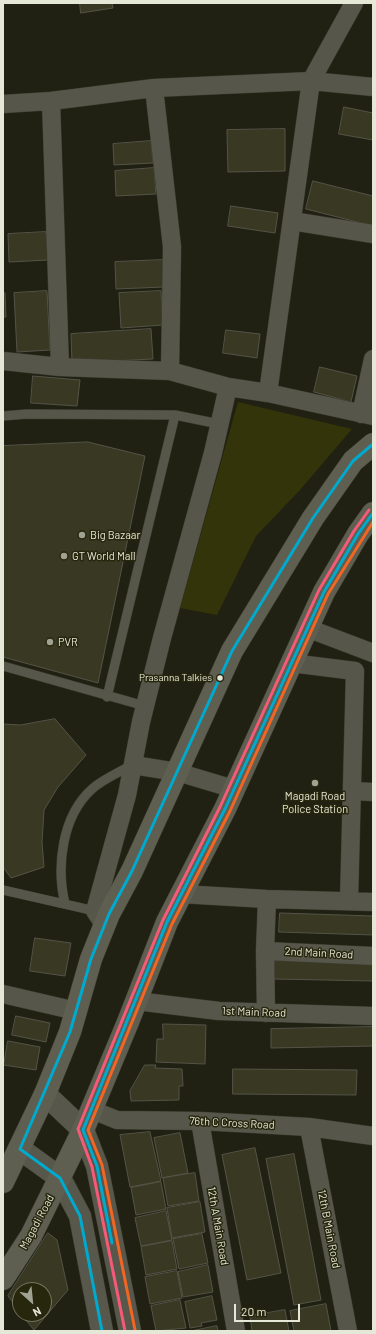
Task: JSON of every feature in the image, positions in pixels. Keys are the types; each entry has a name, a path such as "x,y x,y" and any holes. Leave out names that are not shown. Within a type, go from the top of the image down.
{"main road":[{"path":"3,1182 45,1094 70,1032 100,918 109,914 132,871 232,651 313,518 353,461 373,444"},
{"name":"Magadi Road","path":"3,1279 31,1236 83,1130 167,922 234,789 290,663 324,592 365,535 373,513"},
{"path":"45,1094 83,1130 97,1166 130,1331"},
{"path":"20,1149 60,1178 80,1216 102,1331"}],"street":[{"path":"268,393 311,81 354,3"},
{"path":"3,104 51,101 154,88 311,81 373,87"},
{"path":"154,88 172,247 170,371"},
{"path":"51,101 60,367"},
{"path":"292,221 373,234"},
{"path":"3,361 60,367 170,371 228,387 268,393 367,415 373,359"},
{"path":"100,918 145,706 228,387"},
{"path":"307,628 373,653"},
{"path":"290,663 355,671 349,901"},
{"path":"133,765 177,772 234,789"},
{"path":"352,791 373,792"},
{"path":"181,894 267,899 373,902"},
{"path":"266,1013 265,951 267,899"},
{"name":"2nd Main Road","path":"265,951 373,956"},
{"path":"3,994 76,1011"},
{"name":"1st Main Road","path":"136,1001 219,1011 373,1016"},
{"name":"76th C Cross Road","path":"92,1110 117,1120 200,1121 309,1127 373,1136"},
{"name":"12th A Main Road","path":"200,1121 236,1331"},
{"name":"12th B Main Road","path":"309,1127 348,1331"}],"lane":[{"path":"3,416 27,414 175,416 219,424"},
{"path":"107,697 175,416"},
{"path":"3,666 107,697 145,706"},
{"path":"65,904 61,888 61,861 65,837 75,809 93,788 133,765"},
{"path":"3,890 65,904 100,918"}],"shaded area":[{"path":"238,402 352,429 300,490 256,536 217,615 180,608"}],"building":[{"path":"80,3 112,3 113,8 81,13"},
{"path":"344,107 373,113 373,140 339,134"},
{"path":"285,129 285,171 228,172 227,130"},
{"path":"151,141 153,163 114,165 113,144"},
{"path":"154,168 156,194 116,196 115,171"},
{"path":"313,181 373,196 373,226 306,209"},
{"path":"231,206 278,213 275,233 228,226"},
{"path":"46,232 48,260 9,262 8,234"},
{"path":"163,260 164,287 116,289 115,262"},
{"path":"47,291 50,350 17,352 14,293"},
{"path":"161,291 163,325 121,328 119,293"},
{"path":"5,293 6,317 3,317 3,294"},
{"path":"151,329 153,359 72,363 71,334"},
{"path":"226,330 260,334 257,358 223,353"},
{"path":"320,367 357,376 351,402 314,392"},
{"path":"33,376 80,380 77,406 31,403"},
{"name":"GT World Mall","path":"88,442 145,456 98,683 3,657 3,446"},
{"path":"55,719 86,755 58,787 44,810 42,842 44,867 11,878 3,867 3,724 20,725"},
{"path":"280,913 373,916 373,935 279,932"},
{"path":"35,938 71,943 65,976 30,971"},
{"path":"275,960 373,962 373,981 274,979"},
{"path":"16,1016 50,1023 46,1042 12,1035"},
{"path":"163,1024 206,1025 205,1064 156,1062 157,1039 163,1039"},
{"path":"373,1027 373,1046 271,1048 271,1029"},
{"path":"8,1041 40,1047 36,1070 4,1065"},
{"path":"145,1065 156,1065 155,1068 182,1069 183,1086 179,1086 179,1100 131,1101 130,1091"},
{"path":"233,1069 357,1070 356,1095 233,1094"},
{"path":"150,1132 161,1181 130,1187 120,1135"},
{"path":"180,1133 188,1173 162,1178 154,1138"},
{"path":"255,1148 281,1273 247,1280 222,1155"},
{"path":"294,1154 321,1300 294,1305 266,1159"},
{"path":"195,1173 199,1201 168,1206 163,1178"},
{"path":"161,1182 166,1209 136,1215 131,1188"},
{"path":"200,1202 205,1232 172,1238 167,1208"},
{"path":"166,1211 172,1240 141,1246 135,1218"},
{"path":"48,1233 57,1240 68,1290 52,1309 52,1282 17,1282"},
{"path":"202,1234 208,1263 179,1269 173,1239"},
{"path":"172,1241 177,1269 146,1275 141,1247"},
{"path":"208,1265 213,1292 183,1297 178,1272"},
{"path":"177,1271 182,1298 150,1304 145,1277"},
{"path":"12,1290 12,1301 8,1296"},
{"path":"212,1296 217,1320 201,1323 202,1326 190,1328 185,1302"},
{"path":"180,1300 186,1328 156,1331 151,1306"},
{"path":"326,1304 331,1331 294,1331 290,1311"},
{"path":"285,1310 289,1331 252,1331 250,1316"},
{"path":"28,1322 41,1322 34,1330"},
{"path":"217,1326 218,1331 191,1331"}],"transit line":[{"path":"102,1331 80,1216 60,1178 20,1149 70,1032 91,959 109,914 132,871 232,651 313,518 353,461 373,444"},
{"path":"125,1331 92,1167 78,1129 163,920 220,807 319,590 354,531 369,510"},
{"path":"112,1243 97,1166 83,1130 167,922 225,809 324,592 358,534 373,513"},
{"path":"135,1330 102,1165 88,1130 172,924 230,811 328,594 373,522"}],"place":[{"name":"Big Bazaar","path":"82,535"},
{"name":"GT World Mall","path":"64,556"},
{"name":"PVR","path":"50,642"},
{"name":"Prasanna Talkies","path":"220,678"},
{"name":"Magadi Road Police Station","path":"315,783"}]}
